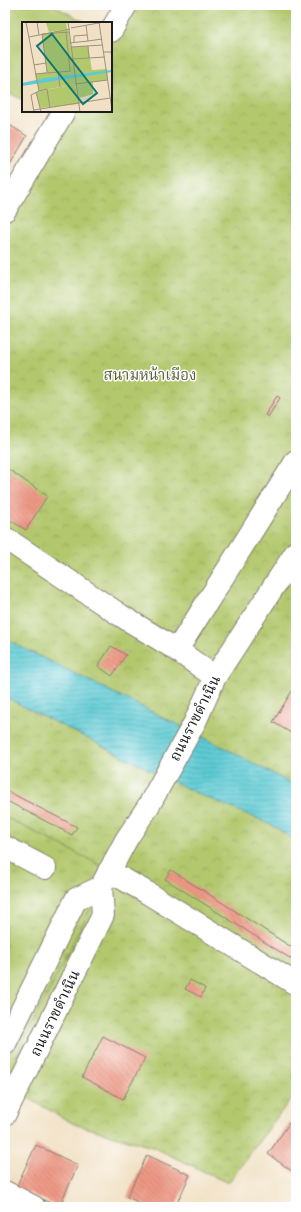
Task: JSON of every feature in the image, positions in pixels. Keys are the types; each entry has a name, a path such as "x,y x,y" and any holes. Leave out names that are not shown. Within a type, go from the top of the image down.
{"main road":[{"path":"112,29 126,5"},
{"path":"5,210 63,112"},
{"path":"177,650 296,461"},
{"path":"5,538 120,615 177,650 215,677"},
{"name":"ถนนราขดำเนิน","path":"5,1114 103,915 105,879 126,840 149,805 195,722 215,677 296,552"},
{"path":"5,847 45,868"},
{"path":"105,879 146,892 296,984"},
{"name":"ถนนราขดำเนิน","path":"5,1044 76,899 105,879"},
{"path":"5,1192 34,1207"}],"green space":[{"path":"5,5 52,5 85,22 22,22 22,100 5,91"},
{"name":"สนามหน้าเมือง","path":"127,5 296,5 296,1092 228,1183 155,1148 74,1124 5,1085 5,1081 29,1030 110,870 5,817 5,212 64,112 112,112 112,30"},
{"path":"5,817 114,871 29,1030 5,1081"}],"water":[{"path":"5,639 225,748 296,786 296,841 270,824 198,794 5,697"}],"building":[{"path":"5,122 27,136 5,173"},
{"path":"277,396 280,398 268,417 265,415"},
{"path":"5,467 47,496 26,530 5,517"},
{"path":"111,646 126,655 112,676 98,666"},
{"path":"292,691 296,694 296,736 273,722"},
{"path":"5,790 77,827 72,835 5,800"},
{"path":"171,870 296,950 296,962 165,879"},
{"path":"190,980 205,988 201,997 185,989"},
{"path":"103,1036 145,1058 123,1099 82,1077"},
{"path":"290,1122 296,1126 296,1174 268,1154"},
{"path":"36,1145 78,1165 59,1207 16,1187"},
{"path":"147,1155 190,1175 175,1207 149,1207 127,1197"}]}
